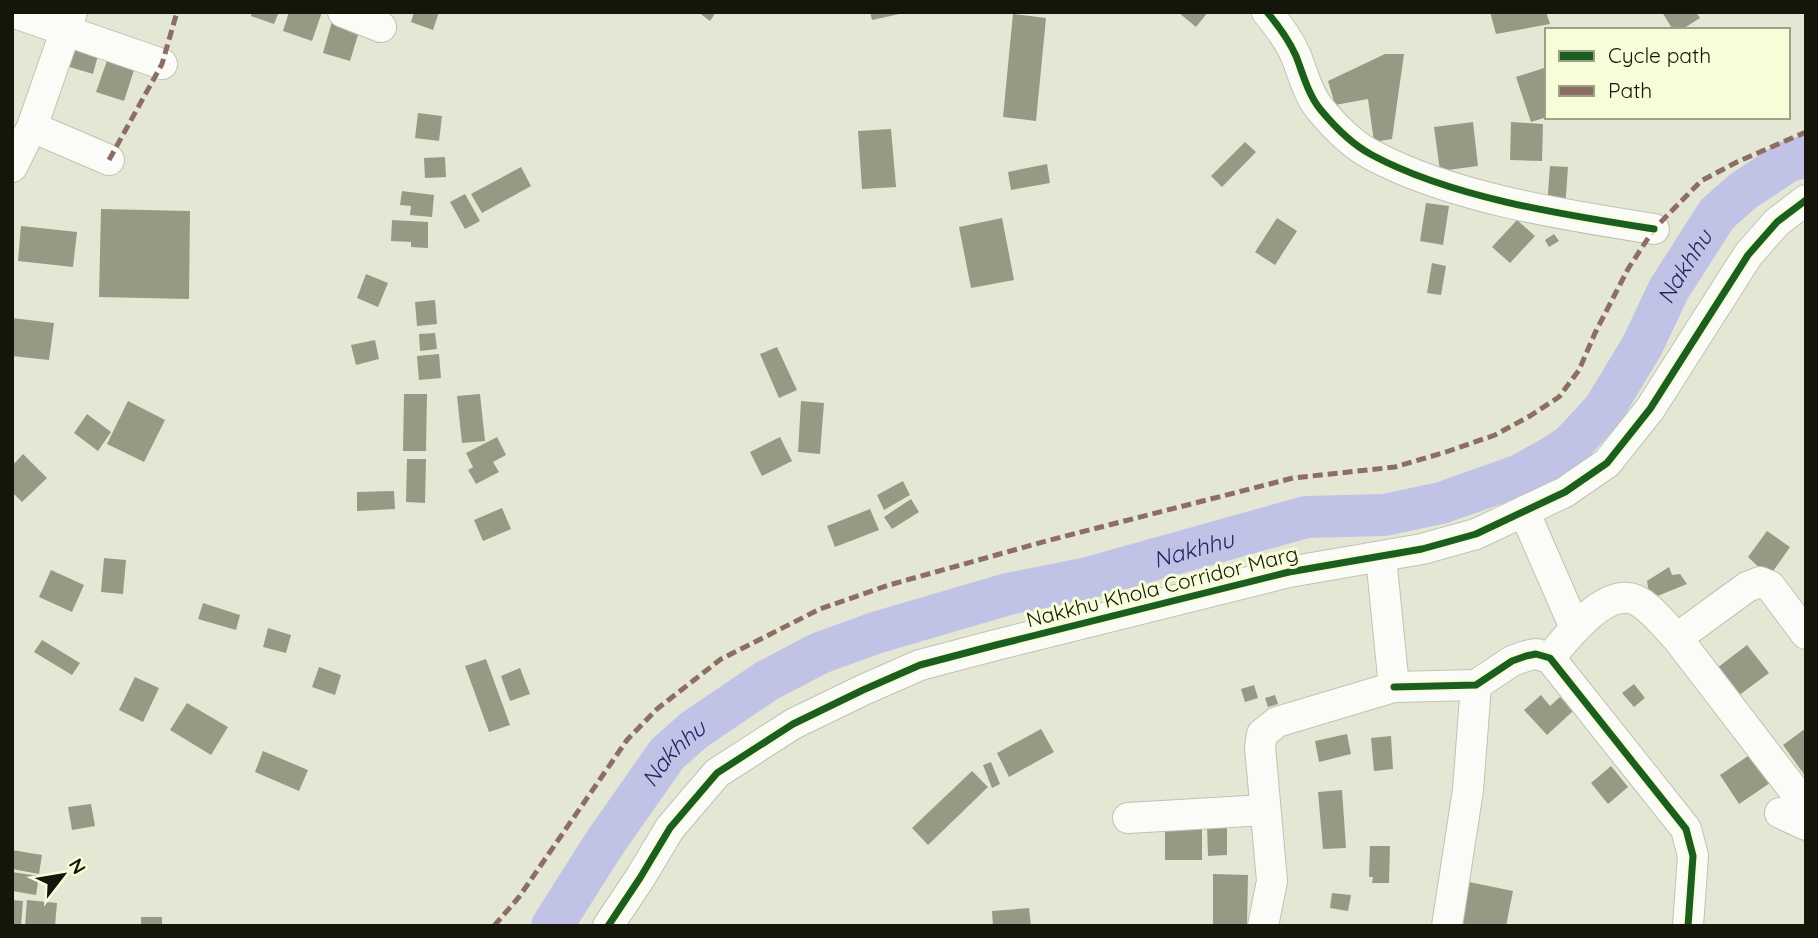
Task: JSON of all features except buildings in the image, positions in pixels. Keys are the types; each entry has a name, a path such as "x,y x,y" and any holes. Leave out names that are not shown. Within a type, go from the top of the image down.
{"street":[{"path":"12,12 70,22 162,64"},
{"path":"343,12 381,27"},
{"path":"1267,12 1295,53 1308,88 1320,109 1343,133 1371,154 1458,188 1560,214 1654,229"},
{"path":"12,167 32,127 70,22"},
{"path":"32,127 109,160"},
{"name":"Nakkhu Khola Corridor Marg","path":"608,926 670,828 717,773 793,724 863,690 920,665 996,645 1289,572 1422,549 1476,534 1565,492 1607,463 1650,409 1748,255 1777,222 1806,200"},
{"path":"1524,511 1574,628"},
{"path":"1381,557 1394,687"},
{"path":"1677,638 1748,587 1760,582 1770,586 1806,634"},
{"path":"1550,658 1574,628 1611,601 1624,597 1639,601 1677,638 1797,815"},
{"path":"1263,926 1272,881 1260,747 1262,734 1277,722 1394,687 1476,685 1513,661 1536,654 1550,658 1686,829 1693,856 1688,926"},
{"path":"1447,926 1468,790 1476,685"},
{"path":"1128,818 1265,810"}],"waterway":[{"name":"Nakhhu","path":"552,926 604,844 667,754 694,730 768,680 820,653 875,633 1008,594 1088,578 1306,517 1384,515 1441,503 1520,475 1549,459 1571,445 1604,409 1642,346 1669,289 1717,214 1743,191 1787,162 1806,156"}],"marked path":[{"path":"109,160 162,64 177,12"},
{"path":"494,926 519,897 627,740 657,709 721,659 820,609 889,585 1050,540 1293,478 1395,467 1495,435 1559,397 1579,370 1628,269 1654,229 1701,181 1806,132"}],"cycle path":[{"path":"1267,12 1290,44 1320,109 1344,135 1372,155 1403,170 1473,194 1547,211 1654,229"},
{"path":"608,926 670,828 717,773 793,724 863,690 920,665 996,645 1289,572 1422,549 1476,534 1565,492 1607,463 1650,409 1748,255 1777,222 1806,200"},
{"path":"1394,687 1476,685 1512,661 1536,654 1550,658 1686,829 1693,856 1688,926"}]}
